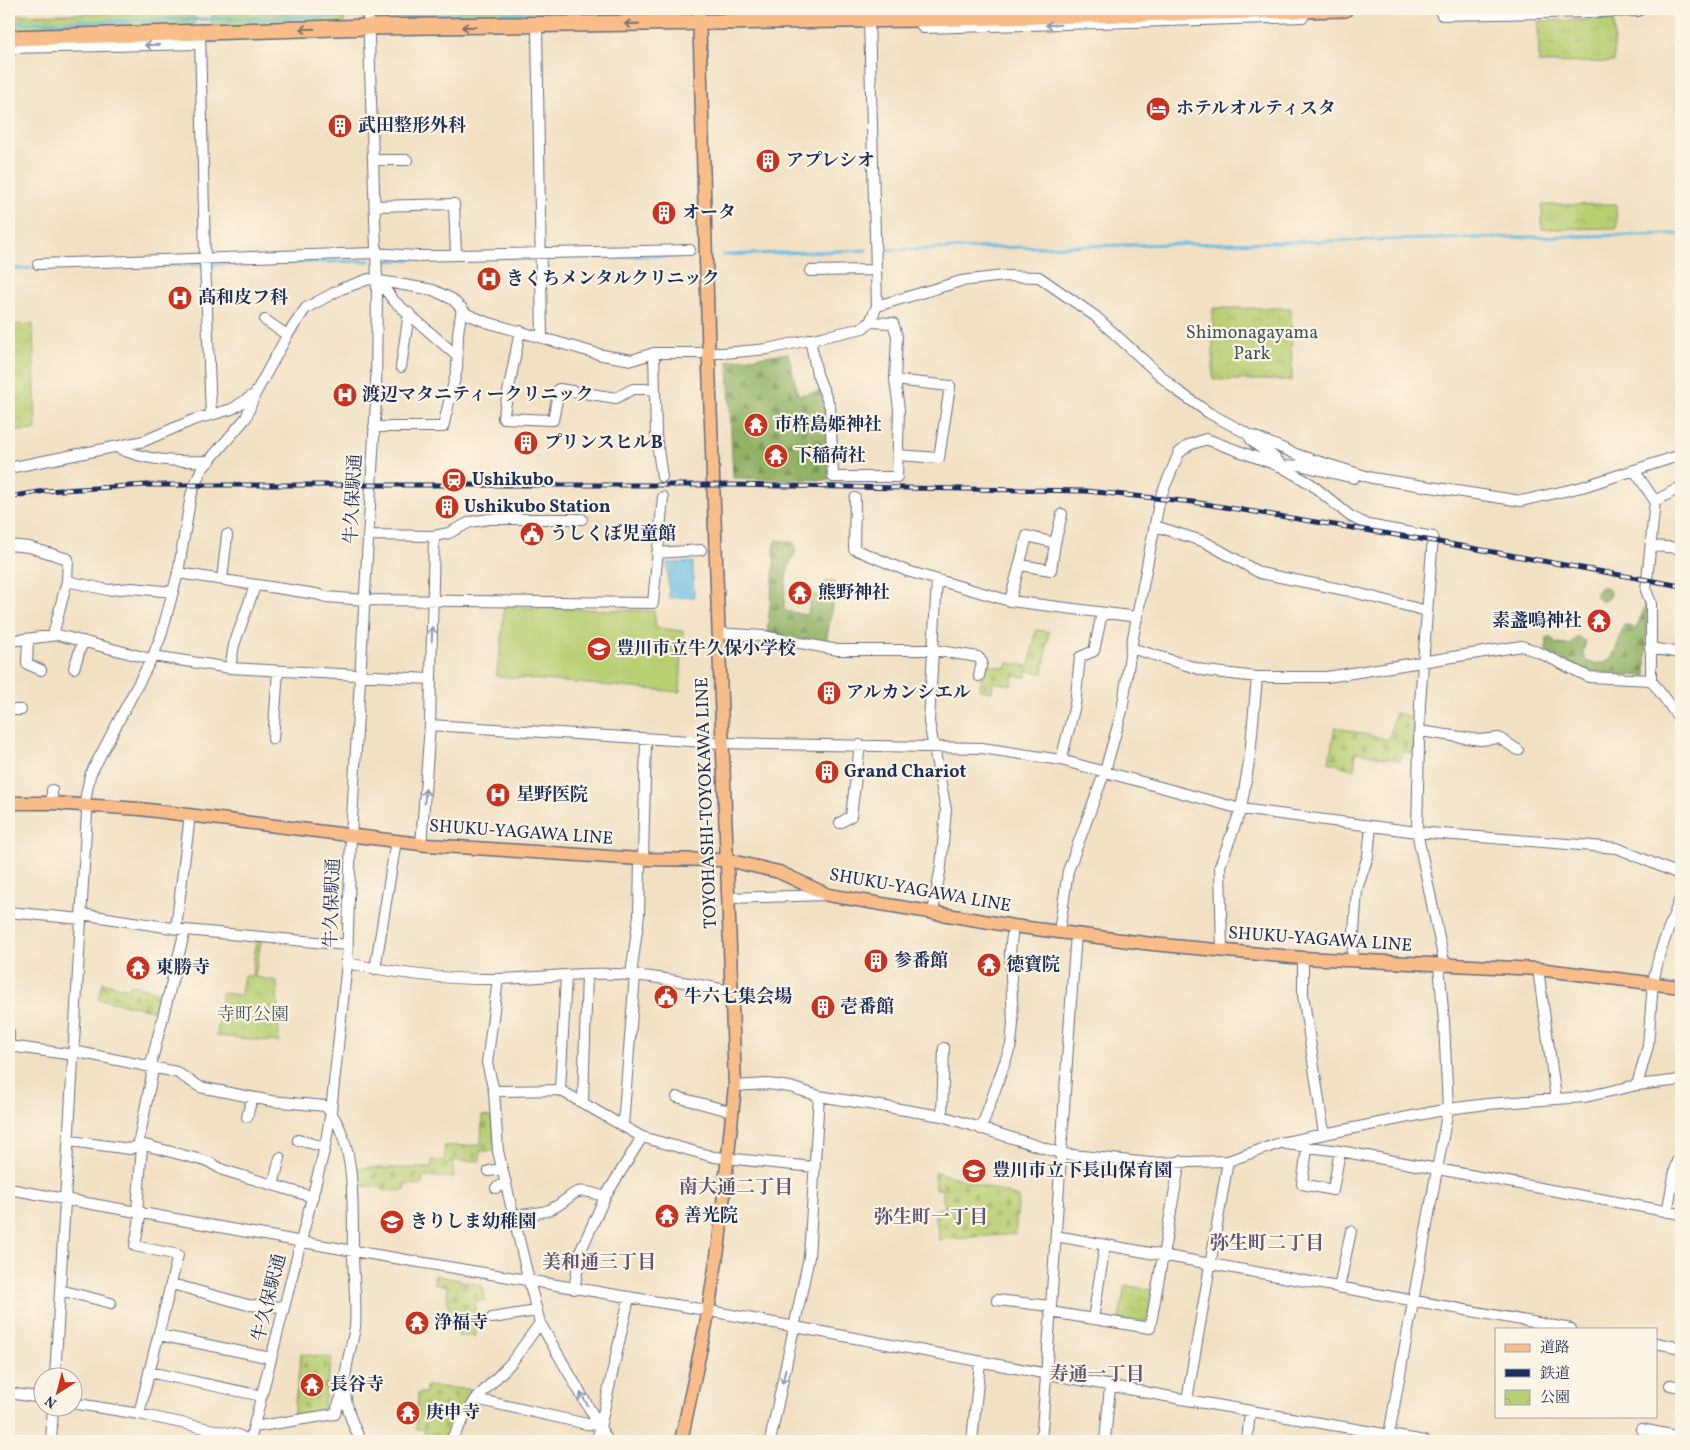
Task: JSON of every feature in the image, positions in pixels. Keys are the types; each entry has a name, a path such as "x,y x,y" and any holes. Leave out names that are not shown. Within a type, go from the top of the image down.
{"highway":[{"path":"9,38 200,39 368,27 537,26 699,16 869,20 1345,9"}],"main road":[{"name":"TOYOHASHI-TOYOKAWA LINE","path":"681,1441 708,1311 719,1243 735,1086 708,353 699,16"},
{"name":"SHUKU-YAGAWA LINE","path":"9,803 85,805 190,815 421,845 641,858 727,860 779,872 828,895 1013,926 1303,958 1538,969 1681,987"}],"street":[{"name":"牛久保駅通","path":"249,1441 325,1147 331,1112 347,963 351,836 377,356 377,279 374,253 375,206 368,9"},
{"path":"1440,9 1442,15 1470,15 1562,14 1638,11 1638,9"},
{"path":"56,1368 70,1141 72,1053 87,813 85,805 90,774 152,658 178,573 191,495 201,470 246,418 255,394 298,317 317,301 363,280 377,279 392,284 433,290 452,298 467,314 486,322 602,355 632,360 654,353 708,353 768,349 863,328 870,322 876,306 869,20"},
{"path":"537,26 542,338"},
{"path":"9,48 200,39 211,415"},
{"path":"373,160 407,160"},
{"path":"375,206 454,204 456,255"},
{"path":"38,264 374,253 415,256 690,250"},
{"path":"810,271 876,270"},
{"path":"876,306 970,279 1004,276 1039,277 1095,316 1175,390 1209,413 1248,434 1301,456 1372,478"},
{"path":"377,279 394,301 457,356"},
{"path":"374,427 443,427 457,369 462,308"},
{"path":"401,367 409,313"},
{"path":"265,320 287,335"},
{"path":"810,339 817,374 830,407 833,477 897,477 899,408 895,380 897,336 893,323 870,322"},
{"path":"520,331 503,418 553,420 559,389 616,398 633,389 655,388"},
{"path":"654,353 656,436 662,477"},
{"path":"895,380 950,386 939,458 898,455"},
{"path":"9,468 116,447 162,435 193,420 221,414 255,394"},
{"path":"1248,434 1252,442 1260,450 1279,460 1282,467"},
{"path":"1059,932 1068,872 1106,772 1122,711 1131,648 1155,526 1166,479 1179,452 1189,445 1206,439 1282,467 1311,484 1350,516 1368,525 1433,537 1420,702 1417,832 1442,966 1448,1109 1389,1438"},
{"path":"116,447 137,457 190,461 210,460"},
{"path":"1282,467 1299,465 1341,476 1372,478 1521,501 1582,487 1681,455"},
{"path":"1634,470 1655,500 1646,590 1651,603 1651,680 1681,722"},
{"path":"1655,500 1681,487"},
{"path":"178,573 326,597 365,600 653,603 663,496"},
{"path":"855,498 854,549 880,561 1010,601 1138,617"},
{"path":"1020,565 1051,570 1062,514"},
{"path":"368,535 434,536 449,533 470,522 490,519 582,519"},
{"path":"1155,526 1205,542 1260,573 1345,590 1427,611"},
{"path":"222,580 227,535"},
{"path":"421,845 430,725 434,536"},
{"path":"1010,601 1027,536 1055,542"},
{"path":"9,545 29,547 68,559 68,581 53,635"},
{"path":"1651,546 1681,548"},
{"path":"657,553 701,550"},
{"path":"933,912 941,866 946,810 929,722 937,580"},
{"path":"68,581 108,590 132,588 173,592"},
{"path":"230,668 234,645 255,586"},
{"path":"1061,760 1075,705 1080,657 1094,651 1102,612"},
{"path":"718,632 763,636 838,650 933,650 978,657 982,662 979,676"},
{"path":"9,641 53,635 152,658 230,668 430,679"},
{"path":"28,638 27,664 41,670"},
{"path":"74,668 83,641"},
{"path":"1131,648 1206,670 1257,677 1327,677 1522,646 1540,652 1589,677 1651,680"},
{"path":"1650,648 1681,653"},
{"path":"273,739 278,671"},
{"path":"1222,950 1220,866 1241,809 1250,756 1257,677"},
{"path":"9,710 21,710"},
{"path":"430,725 646,740 982,748 1061,760 1241,809 1417,832 1617,848 1681,875"},
{"path":"1420,732 1480,740 1499,738 1518,750"},
{"path":"623,1125 639,915 646,740"},
{"path":"840,822 851,816 860,745"},
{"path":"52,790 52,803"},
{"path":"139,1414 178,1255 135,1246 139,1211 142,1147 139,1140 152,1060 181,929 190,815"},
{"path":"1352,961 1357,889 1368,856 1371,826"},
{"path":"375,969 396,841"},
{"path":"728,898 828,895"},
{"path":"1636,1086 1648,1046 1653,982 1667,931 1681,896"},
{"path":"9,912 81,916 181,929 348,945"},
{"path":"981,1129 1011,1046 1013,1024 1010,960 1013,926"},
{"path":"1041,1441 1076,934"},
{"path":"1303,958 1302,994 1324,1134"},
{"path":"347,963 375,969 450,977 498,979 538,975 633,975 732,991"},
{"path":"1538,969 1556,1098"},
{"path":"583,1101 587,974"},
{"path":"560,1090 566,976"},
{"path":"498,979 487,1053 488,1071 494,1091 496,1141 502,1170 501,1186 514,1215 540,1323 608,1441"},
{"path":"9,1040 176,1072 200,1087 252,1098 299,1105 325,1106 337,1120 350,1166 356,1298 354,1327 344,1388 335,1414 254,1427"},
{"path":"942,1116 944,1048"},
{"path":"735,1086 768,1084 790,1087 819,1096 942,1116 1062,1154 1133,1161 1180,1162 1228,1161 1280,1143 1448,1109 1556,1098 1585,1097 1636,1086 1681,1080"},
{"path":"494,1091 560,1090 583,1101 642,1137 728,1160 814,1167"},
{"path":"770,1441 808,1257 819,1096"},
{"path":"677,1097 732,1112"},
{"path":"247,1117 252,1098"},
{"path":"574,1289 581,1250 605,1197 642,1137"},
{"path":"298,1140 325,1147"},
{"path":"70,1141 130,1149 140,1144 209,1162 223,1170 313,1197"},
{"path":"1280,1143 1340,1151 1681,1214"},
{"path":"1308,1148 1302,1184 1333,1190 1340,1151"},
{"path":"272,1185 280,1158"},
{"path":"1187,1400 1228,1161"},
{"path":"1667,1212 1677,1161"},
{"path":"997,1300 1150,1328 1180,1162"},
{"path":"489,1171 502,1170"},
{"path":"9,1189 139,1211 301,1242 708,1311 1389,1438 1425,1441"},
{"path":"514,1215 548,1210 576,1192 586,1191 605,1197"},
{"path":"1340,1288 1351,1231"},
{"path":"1056,1236 1566,1328"},
{"path":"1093,1319 1105,1245"},
{"path":"172,1284 248,1305 284,1307"},
{"path":"60,1290 111,1303"},
{"path":"597,1441 599,1425 604,1414 630,1298"},
{"path":"492,1318 536,1311"},
{"path":"450,1441 476,1399 511,1363 540,1323"},
{"path":"159,1335 271,1358"},
{"path":"1658,1344 1681,1348"},
{"path":"972,1441 980,1362"},
{"path":"150,1372 262,1396"},
{"path":"1670,1385 1681,1387"},
{"path":"1105,1441 1110,1386"},
{"path":"344,1388 354,1427 361,1441"},
{"path":"9,1393 32,1396"},
{"path":"476,1399 599,1425"},
{"path":"82,1405 139,1414 238,1435 249,1441"},
{"path":"1247,1441 1250,1412"},
{"path":"51,1441 52,1418"},
{"path":"1641,1429 1681,1437"}],"green space":[{"path":"392,9 508,9 549,12 664,9 664,19 393,18"},
{"path":"191,12 196,20 191,30 9,33 9,15"},
{"path":"215,12 344,13 344,25 215,29 212,18"},
{"path":"1614,19 1614,62 1539,63 1538,21"},
{"path":"1616,204 1617,228 1542,229 1542,205"},
{"name":"Shimonagayama Park","path":"1213,308 1291,308 1292,380 1213,380"},
{"path":"33,324 36,430 9,431 9,325"},
{"path":"788,353 798,395 822,391 827,408 829,480 733,478 728,361"},
{"path":"777,540 794,543 796,550 789,566 785,587 784,608 786,611 806,615 811,596 814,594 822,596 826,581 833,580 836,584 826,643 767,633 774,568 774,543"},
{"path":"1600,587 1606,587 1610,594 1606,601 1600,601 1596,597 1596,591"},
{"path":"1647,596 1646,676 1589,673 1546,652 1547,638 1550,637 1556,644 1570,645 1577,637 1586,641 1583,653 1586,661 1603,663 1613,654 1624,624 1636,629 1644,610"},
{"path":"504,607 654,611 656,628 683,631 680,692 496,676 501,648"},
{"path":"1036,630 1049,632 1043,673 1027,671 1026,677 1013,676 1012,685 993,682 992,692 979,690 984,664 1006,668 1008,663 1029,666"},
{"path":"1395,713 1414,718 1413,754 1403,751 1401,761 1356,752 1354,770 1329,762 1335,727 1389,740"},
{"name":"寺町公園","path":"256,939 261,940 255,977 277,981 279,1042 217,1036 222,993 241,995 244,975 252,976"},
{"path":"103,982 128,989 130,984 166,994 161,1012 98,999"},
{"path":"482,1116 492,1117 495,1151 480,1151 480,1161 452,1161 454,1177 422,1177 423,1184 405,1185 405,1191 382,1190 381,1187 354,1186 352,1168 431,1168 432,1160 445,1161 444,1146 481,1145"},
{"path":"934,1171 1019,1197 1015,1234 939,1240 935,1210 944,1207 942,1189 935,1189"},
{"path":"434,1275 482,1285 485,1300 475,1301 476,1336 458,1336 457,1326 449,1326 447,1286 435,1284"},
{"path":"1125,1285 1153,1290 1147,1325 1119,1320"},
{"path":"301,1354 332,1358 323,1409 293,1418"},
{"path":"426,1386 479,1390 446,1441 424,1441 424,1429 416,1429 418,1393 426,1393"}],"water":[{"path":"693,562 694,597 669,598 667,563"}],"waterway":[{"path":"9,23 526,13"},
{"path":"881,250 1681,234"},
{"path":"723,255 866,250"},
{"path":"578,257 686,256"},
{"path":"381,261 410,260"},
{"path":"97,267 369,261"},
{"path":"9,269 38,268"}],"railway":[{"path":"9,497 45,491 147,485 733,485 1086,491 1193,502 1433,541 1681,586"}],"place":[{"name":"ホテルオルティスタ","path":"1158,109"},
{"name":"武田整形外科","path":"340,126"},
{"name":"アプレシオ","path":"768,161"},
{"name":"オータ","path":"664,213"},
{"name":"きくちメンタルクリニック","path":"489,279"},
{"name":"髙和皮フ科","path":"180,298"},
{"name":"渡辺マタニティークリニック","path":"345,395"},
{"name":"市杵島姫神社","path":"756,425"},
{"name":"プリンスヒルB","path":"526,443"},
{"name":"下稲荷社","path":"776,456"},
{"name":"Ushikubo","path":"454,480"},
{"name":"Ushikubo Station","path":"447,507"},
{"name":"うしくぼ児童館","path":"532,534"},
{"name":"熊野神社","path":"800,593"},
{"name":"素盞鳴神社","path":"1599,621"},
{"name":"豊川市立牛久保小学校","path":"599,649"},
{"name":"アルカンシエル","path":"829,693"},
{"name":"Grand Chariot","path":"827,772"},
{"name":"星野医院","path":"498,795"},
{"name":"参番館","path":"876,961"},
{"name":"徳寶院","path":"989,965"},
{"name":"東勝寺","path":"138,968"},
{"name":"牛六七集会場","path":"666,997"},
{"name":"壱番館","path":"823,1007"},
{"name":"豊川市立下長山保育園","path":"974,1171"},
{"name":"善光院","path":"667,1216"},
{"name":"きりしま幼稚園","path":"392,1222"},
{"name":"浄福寺","path":"417,1323"},
{"name":"長谷寺","path":"312,1385"},
{"name":"庚申寺","path":"408,1413"}],"district":[{"name":"南大通二丁目","path":"736,1188"},
{"name":"弥生町一丁目","path":"931,1218"},
{"name":"弥生町二丁目","path":"1267,1244"},
{"name":"美和通三丁目","path":"599,1263"},
{"name":"寿通一丁目","path":"1097,1375"}]}
